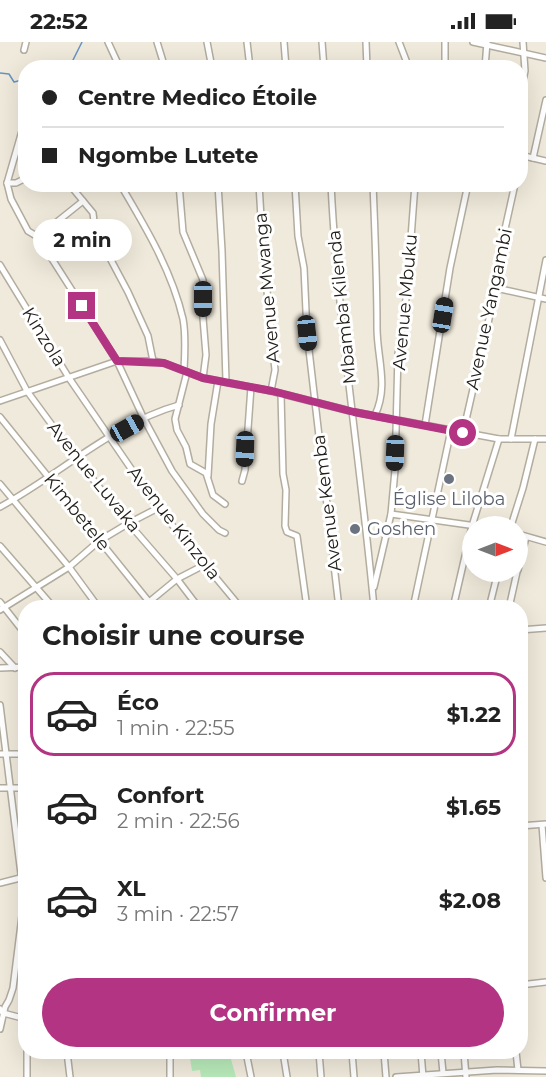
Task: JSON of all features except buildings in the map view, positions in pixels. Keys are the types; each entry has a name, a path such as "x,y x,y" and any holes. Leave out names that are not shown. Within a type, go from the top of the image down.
{"street":[{"path":"24,50 26,42"},
{"path":"108,42 116,60"},
{"path":"157,42 163,60"},
{"path":"207,42 210,60"},
{"path":"247,42 248,60"},
{"path":"284,42 285,60"},
{"path":"322,42 323,60"},
{"path":"366,42 367,60"},
{"path":"399,42 406,60"},
{"path":"445,42 445,60"},
{"path":"473,42 487,43 546,58"},
{"path":"523,42 524,60"},
{"path":"486,60 487,43"},
{"path":"533,158 546,100"},
{"path":"18,145 7,183 10,199 28,231 38,237 117,361 172,471 187,490 192,501 219,530 225,533"},
{"path":"528,157 546,161"},
{"path":"7,183 18,182"},
{"path":"76,192 93,213 95,230 141,319 150,342 153,361"},
{"path":"124,192 152,241 172,287 184,328 186,371 180,405 175,418 177,430 186,447 187,459 192,467 204,471 208,476"},
{"path":"179,192 183,232 203,280 206,355 203,378"},
{"path":"218,192 226,381"},
{"name":"Avenue Mwanga","path":"259,192 275,370 272,391"},
{"name":"Avenue Kemba","path":"295,192 297,236 304,268 307,333 338,600"},
{"name":"Mbamba Kilenda","path":"331,192 333,238 374,600"},
{"path":"373,192 377,267 377,345 382,379 380,403 375,415"},
{"name":"Avenue Mbuku","path":"373,591 391,514 395,470 398,354 407,292 414,192"},
{"path":"425,425 450,268 466,192"},
{"name":"Avenue Yangambi","path":"463,433 496,288 513,192"},
{"path":"38,237 83,201"},
{"path":"511,439 543,298 546,260"},
{"name":"Kinzola","path":"0,265 69,378"},
{"path":"496,288 543,298"},
{"name":"Avenue Luvaka","path":"0,339 27,391 77,459 193,600"},
{"path":"0,400 117,361 153,361 203,378 272,391 354,412 499,439 546,437"},
{"name":"Avenue Kinzola","path":"69,378 158,508 235,600"},
{"path":"218,381 211,424 208,476 213,495 225,504"},
{"path":"242,481 245,470 250,387"},
{"path":"281,394 283,474 286,490 285,524 287,532 297,536 306,600"},
{"path":"0,507 110,438 144,419 180,405"},
{"name":"Kimbetele","path":"0,417 147,600"},
{"path":"415,600 451,430"},
{"path":"477,516 499,439"},
{"path":"514,516 535,439"},
{"path":"0,484 69,567 93,600"},
{"path":"2,609 69,567 99,541 158,508"},
{"path":"391,514 462,524"},
{"path":"528,538 546,542"},
{"path":"0,546 48,600"},
{"path":"156,600 177,579 206,564"},
{"path":"455,600 462,573"},
{"path":"491,600 496,582"},
{"path":"511,600 515,582"},
{"path":"0,602 2,609 18,626"},
{"path":"528,630 546,629"},
{"path":"0,652 15,668"},
{"path":"0,668 18,668"},
{"path":"0,705 3,754 18,839"},
{"path":"0,788 18,788"},
{"path":"528,825 544,824 546,878"},
{"path":"0,883 18,878"},
{"path":"0,1029 2,1011 13,988 18,953"},
{"path":"528,984 546,982"},
{"path":"2,1011 18,1016"},
{"path":"19,1077 27,1075 27,1059"},
{"path":"68,1059 70,1077"},
{"path":"170,1059 170,1077"},
{"path":"247,1059 251,1077"},
{"path":"284,1059 287,1077"},
{"path":"320,1059 321,1077"},
{"path":"352,1059 354,1077"},
{"path":"385,1059 386,1077"},
{"path":"421,1059 423,1076"},
{"path":"442,1059 443,1073"},
{"path":"465,1059 466,1075"},
{"path":"517,1059 518,1070"},
{"path":"396,1077 443,1073 497,1074 518,1070 536,1074 546,1071"}],"green space":[{"path":"190,1059 231,1059 236,1077 201,1077 200,1070 192,1071"}],"waterway":[{"path":"73,60 82,42"},
{"path":"0,73 9,74 14,82 18,81"}],"place":[{"name":"Église Liloba","path":"449,479"},
{"name":"Goshen","path":"355,529"}],"route":[{"path":"82,306 117,361 164,363 203,378 272,391 354,412 463,433"}]}
